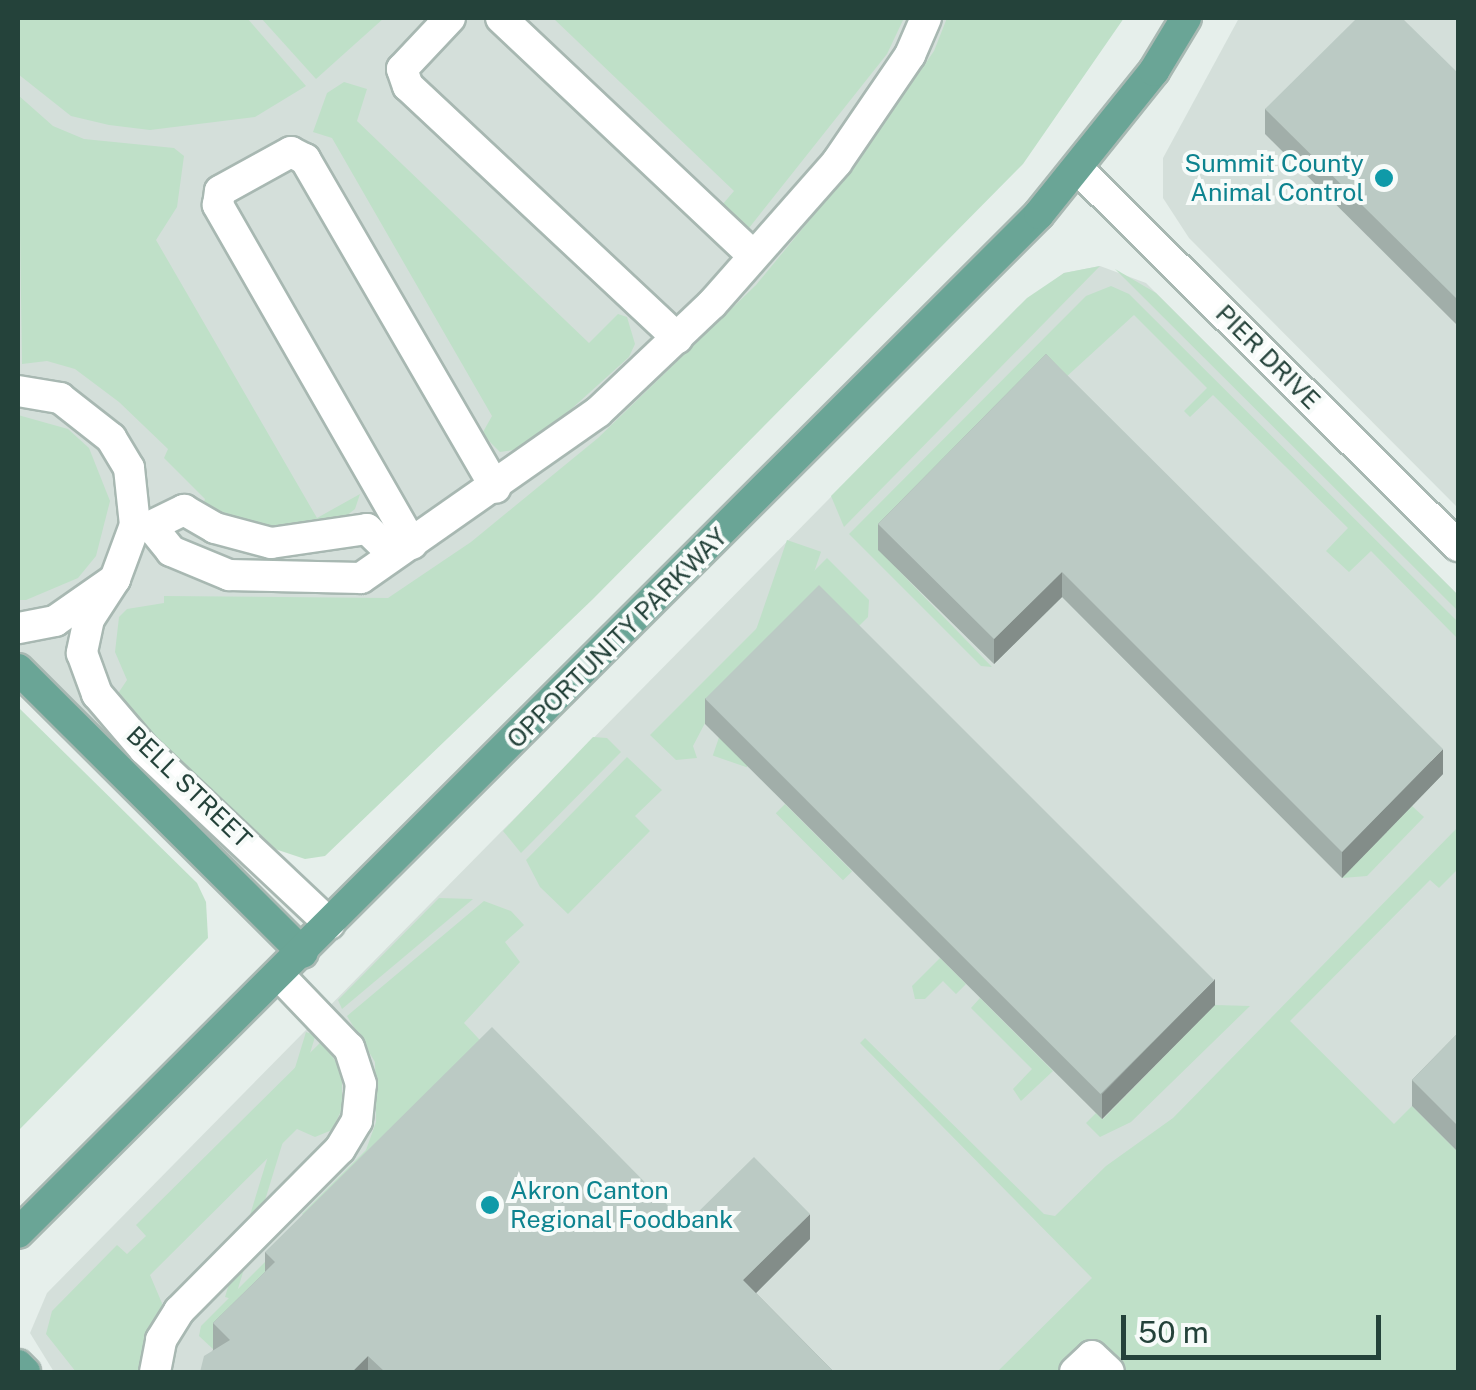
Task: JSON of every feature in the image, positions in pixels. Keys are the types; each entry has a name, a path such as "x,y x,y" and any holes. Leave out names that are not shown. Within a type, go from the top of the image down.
{"main road":[{"name":"OPPORTUNITY PARKWAY","path":"18,1233 280,976 1025,228 1154,70 1186,18"},
{"name":"BELL STREET","path":"18,668 303,953"},
{"path":"18,1366 24,1372"}],"street":[{"path":"450,18 402,69 408,86 676,338"},
{"path":"501,18 754,256"},
{"path":"403,550 367,529 271,543 215,528 184,510 143,525 171,551 229,575 361,578 403,550 496,488 598,412 676,338 836,162 910,55 926,18"},
{"path":"403,550 218,205 220,191 291,152 305,159 496,488"},
{"name":"PIER DRIVE","path":"1077,168 1458,546"},
{"name":"BELL STREET","path":"18,391 60,398 111,438 128,468 143,525 89,619 82,653 97,694 144,749 330,924"},
{"path":"18,628 55,621 115,578"},
{"path":"155,1372 161,1340 179,1311 340,1149 357,1121 362,1084 349,1048 280,976"},
{"path":"1075,1372 1092,1356 1109,1372"}],"shaded area":[{"path":"18,18 1094,18 978,186 244,869 18,658"},
{"path":"1239,18 1458,18 1458,508 1189,238 1163,198 1163,158"},
{"path":"1100,266 1146,283 1458,595 1458,1372 54,1372 30,1333 47,1293 1018,307 1064,273"}],"green space":[{"path":"18,18 247,18 306,86 255,117 150,130 109,125 71,116 18,74"},
{"path":"261,18 384,18 316,79"},
{"path":"553,18 904,18 887,54 749,228 722,205 734,191"},
{"path":"947,18 1124,18 1023,164 593,599 325,856 305,859 266,846 115,698 127,680 115,652 119,617 127,609 164,603 164,596 388,598 471,542 598,438 756,285 855,165 934,51"},
{"path":"344,82 367,89 357,121 589,343 618,314 627,317 635,344 629,357 528,448 500,452 487,439 483,432 492,416 332,138 313,132 327,93"},
{"path":"18,95 53,126 84,139 174,148 184,156 177,207 156,240 317,518 360,494 355,509 331,528 278,529 244,521 240,526 202,506 205,499 164,458 168,449 119,402 75,369 47,361 22,364"},
{"path":"1100,266 844,527 831,496 1027,298 1064,273"},
{"path":"1115,269 1156,293 1458,595 1458,611"},
{"path":"1111,286 1129,294 1458,622 1458,639 1371,551 1349,572 1326,551 1348,528 1213,395 1190,417 1184,411 1207,388 1134,315 878,549 992,667 981,666 849,534 1086,296"},
{"path":"18,415 68,429 89,448 110,501 96,556 78,578 26,600 18,600"},
{"path":"787,540 821,552 747,767 713,756"},
{"path":"827,558 869,600 868,617 847,638 705,723 693,746 697,758 676,760 650,735"},
{"path":"18,707 197,883 206,902 208,938 18,1131"},
{"path":"593,737 607,738 621,752 521,853 503,831"},
{"path":"627,757 662,790 635,816 650,831 568,914 540,887 526,860"},
{"path":"785,804 852,871 843,880 776,813"},
{"path":"1412,806 1424,817 1367,876 1342,878"},
{"path":"1458,827 1458,869 1439,888 1430,880 1290,1021 1394,1124 1412,1106 1458,1152 1458,1372 997,1372 1092,1278 860,1043 865,1038 1044,1214 1055,1216 1106,1166 1173,1118"},
{"path":"439,898 473,899 342,1009 338,1000"},
{"path":"484,901 511,911 524,925 505,942 520,962 464,1023 492,1053 316,1227 302,1214 366,1150 376,1122 375,1062 347,1016"},
{"path":"940,958 966,984 956,994 943,981 925,999 915,999 912,986"},
{"path":"980,998 1053,1071 1021,1101 1013,1089 1032,1069 971,1008"},
{"path":"1215,1005 1250,1006 1131,1122 1100,1137 1086,1123 1096,1113 1103,1119"},
{"path":"306,1032 316,1035 235,1300 225,1297"},
{"path":"322,1041 342,1071 342,1109 332,1130 315,1137 297,1129 150,1275 164,1308 144,1343 138,1372 76,1372 46,1334 52,1311 117,1245 127,1254 146,1236 136,1225"},
{"path":"288,1239 275,1288 213,1349 199,1336 201,1326"}],"building":[{"name":"Summit County Animal Control","path":"1357,18 1402,18 1458,73 1458,300 1265,109"},
{"path":"1046,354 1443,749 1342,852 1062,572 994,639 878,524"},
{"path":"819,585 1214,980 1100,1094 705,699"},
{"name":"Akron Canton Regional Foodbank","path":"492,1027 686,1224 754,1157 810,1214 743,1280 834,1372 385,1372 368,1356 352,1372 200,1372 204,1356 230,1340 213,1323 275,1262 265,1252"},
{"path":"1458,1033 1458,1126 1412,1080"}],"place":[{"name":"Summit County Animal Control","path":"1384,178"},
{"name":"Akron Canton Regional Foodbank","path":"490,1205"}]}
